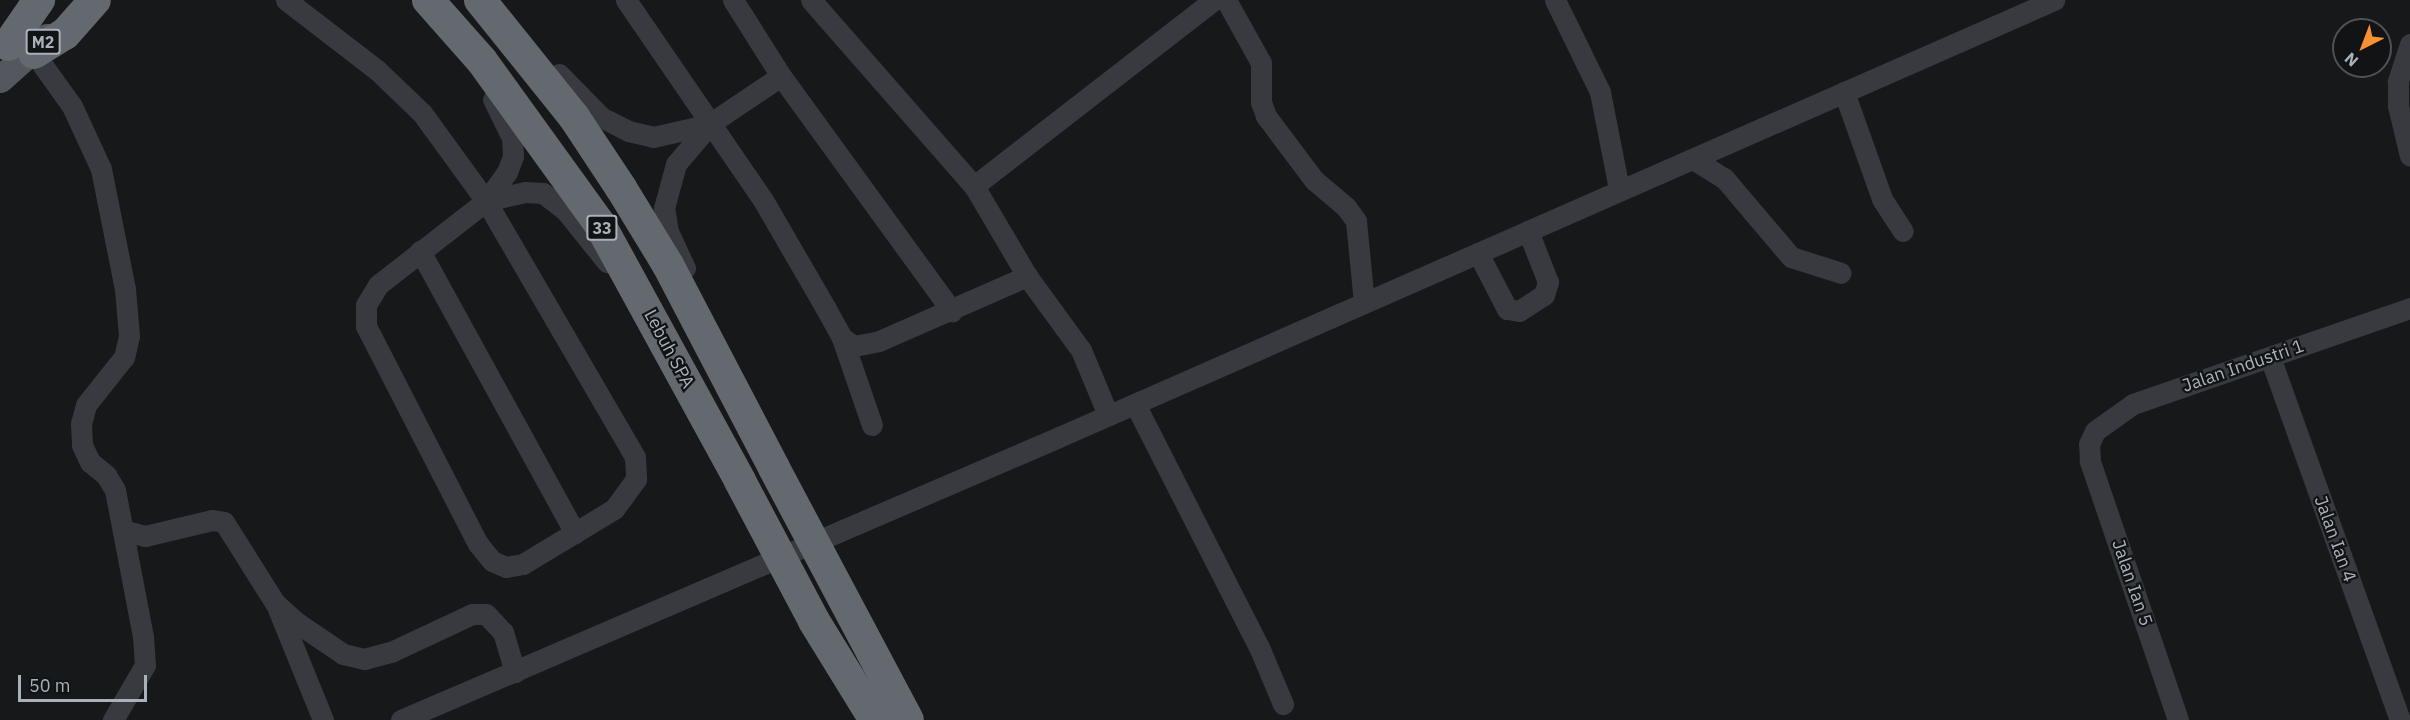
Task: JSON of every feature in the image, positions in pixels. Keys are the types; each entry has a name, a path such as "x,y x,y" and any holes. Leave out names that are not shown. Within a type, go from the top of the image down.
{"highway":[{"path":"14,51 39,0"},
{"path":"14,51 65,34 94,0"},
{"name":"Lebuh SPA","path":"426,0 482,62 550,151 599,223 814,621 874,720"},
{"name":"33","path":"480,0 574,117 668,265 908,720"}],"main road":[{"name":"M2","path":"0,79 14,51 48,0"},
{"name":"M2","path":"14,51 80,0"}],"street":[{"path":"286,0 400,90 422,113 486,201 635,457 636,479 627,495 614,509 523,564 506,567 492,561 478,544 366,326 366,305 378,285 486,201 507,172 513,156 512,138 505,118 426,0"},
{"path":"496,0 574,93 601,117 628,131 653,137 711,123"},
{"path":"626,0 763,201 842,338 872,425"},
{"path":"733,0 781,76 952,311"},
{"path":"811,0 974,186 1027,276 1082,350 1108,415"},
{"path":"974,186 1214,0"},
{"path":"1226,0 1261,63 1261,102 1266,116 1314,180 1356,220 1364,303"},
{"path":"1555,0 1600,92 1619,189"},
{"path":"401,720 1135,404 1619,189 1693,159 2054,0"},
{"path":"2410,44 2398,82 2398,106 2410,156"},
{"path":"14,51 85,129 101,169 116,243 129,336 124,357 86,405 81,424 82,445 90,462 106,475 115,490 126,531 145,664 112,720"},
{"path":"731,384 725,349 668,232 664,208 676,164 711,123 781,76"},
{"path":"1844,92 1882,199 1903,231"},
{"path":"1693,159 1724,178 1791,257 1808,265 1841,273"},
{"path":"486,201 525,192 543,194 565,210 595,245 658,330"},
{"path":"1478,253 1507,309 1519,311 1544,295 1548,282 1528,231"},
{"path":"420,251 575,533"},
{"path":"842,338 854,346 866,345 952,311 1027,276"},
{"name":"Jalan Industri 1","path":"2089,444 2105,421 2133,404 2410,308"},
{"name":"Jalan Ian 4","path":"2270,357 2400,720"},
{"path":"1135,404 1259,647 1283,704"},
{"name":"Jalan Ian 5","path":"2089,444 2090,461 2178,720"},
{"path":"126,531 145,536 212,520 224,522 275,603 323,720"},
{"path":"275,603 296,622 343,654 364,659 391,652 472,614 486,614 503,632 515,672"}]}
